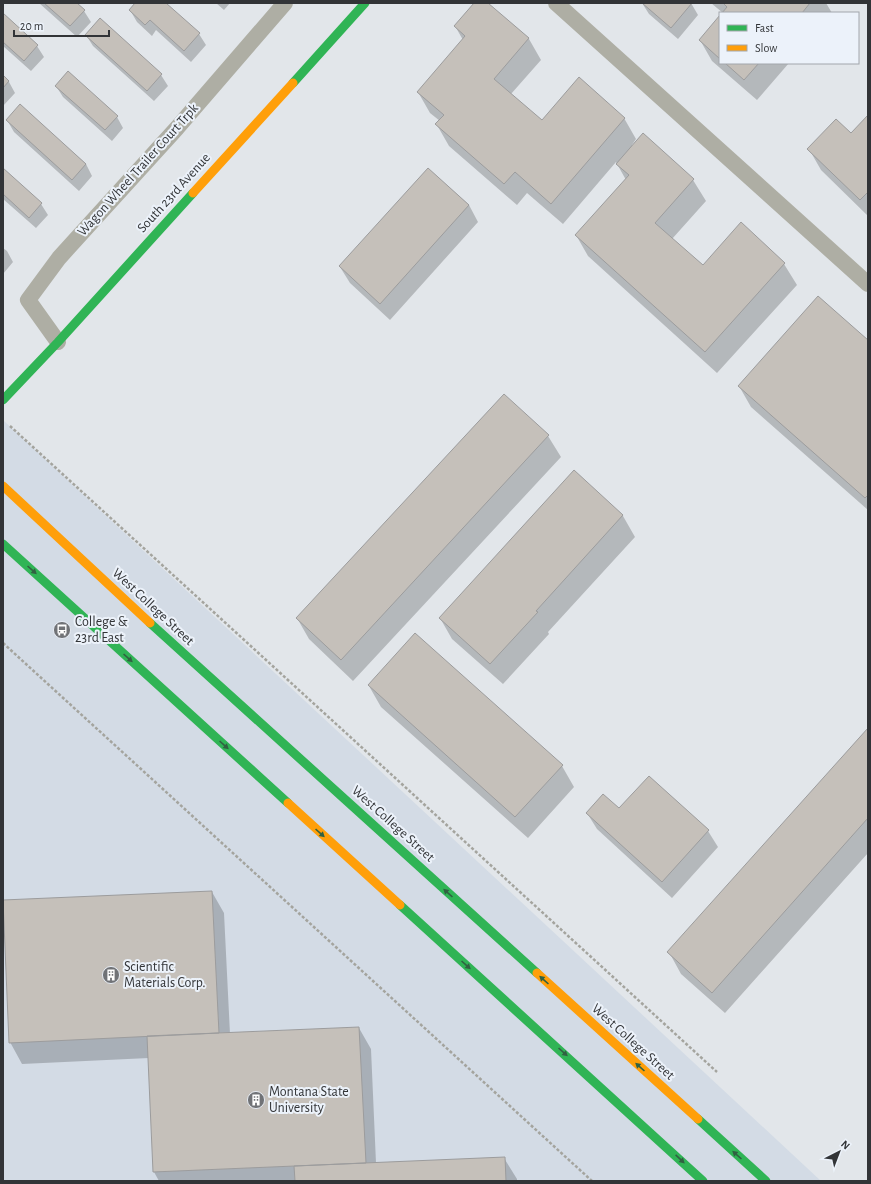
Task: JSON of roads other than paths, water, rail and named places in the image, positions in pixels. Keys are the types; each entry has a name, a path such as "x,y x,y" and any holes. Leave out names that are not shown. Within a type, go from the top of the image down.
{"main road":[{"name":"South 23rd Avenue","path":"3,400 58,342 365,3"},
{"name":"West College Street","path":"3,486 180,652 766,1181"},
{"path":"3,544 703,1181"}],"lane":[{"name":"Wagon Wheel Trailer Court Trpk","path":"58,342 28,300 59,258 177,128 285,3"},
{"path":"556,3 868,284"}],"place":[{"name":"College & 23rd East","path":"62,630"},
{"name":"Scientific Materials Corp.","path":"111,975"},
{"name":"Montana State University","path":"256,1100"}]}
